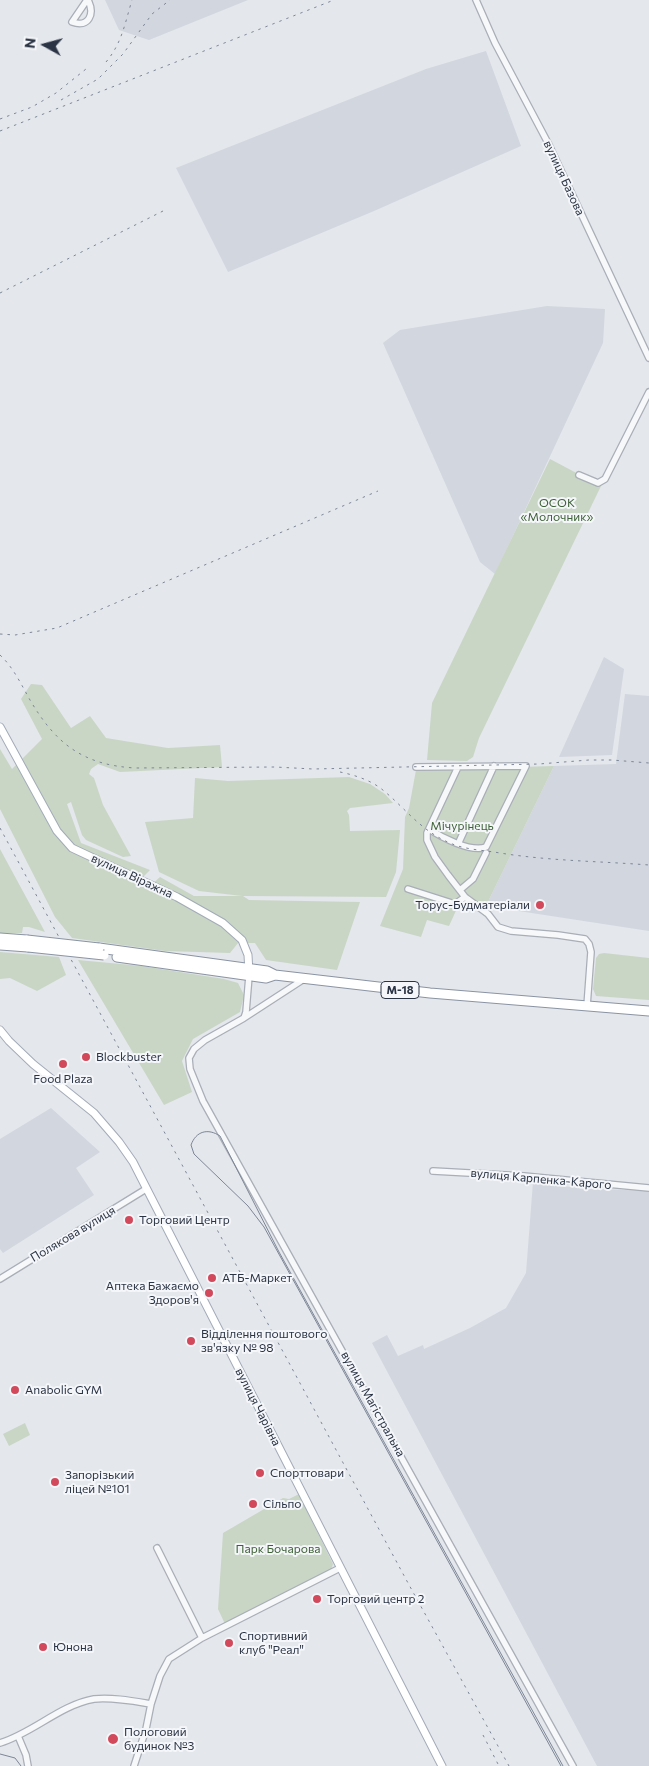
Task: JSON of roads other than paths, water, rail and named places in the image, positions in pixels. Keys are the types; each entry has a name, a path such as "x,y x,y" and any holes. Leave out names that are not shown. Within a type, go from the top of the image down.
{"highway":[{"name":"М-18","path":"0,938 28,944 101,951 249,972 267,971 275,975 439,994 649,1010"},
{"name":"М-18","path":"0,945 28,944"}],"main road":[{"name":"вулиця Віражна","path":"0,727 57,831 72,848 177,897 223,923 242,940 248,955 249,972"},
{"name":"вулиця Чарівна","path":"0,1030 33,1064 94,1113 133,1162 442,1766"}],"street":[{"name":"вулиця Базова","path":"476,0 548,143 649,358"},
{"path":"579,475 598,483 605,479 649,392"},
{"path":"459,842 494,766"},
{"path":"416,767 526,766 486,847 480,848 450,842 429,829"},
{"path":"458,767 426,836 435,857 465,897 488,914 498,927 585,939 589,944 591,952 588,1006"},
{"path":"460,890 473,879 486,853"},
{"path":"408,889 455,904 465,897"},
{"name":"вулиця Віражна","path":"244,1018 249,972"},
{"name":"вулиця Магістральна","path":"305,979 244,1018 205,1040 194,1049 189,1058 194,1082 573,1766"},
{"name":"вулиця Карпенка-Карого","path":"433,1171 524,1176 649,1188"},
{"name":"Полякова вулиця","path":"0,1279 146,1189"},
{"path":"157,1548 202,1638"},
{"path":"134,1766 160,1676 169,1659 202,1638 340,1568"},
{"path":"0,1743 18,1736 82,1702 95,1699 110,1699 151,1704"},
{"path":"18,1736 26,1755 28,1766"}],"tram line":[{"path":"561,1766 264,1227 248,1206 194,1154 191,1145 199,1134 211,1132 220,1136 279,1252 563,1766"},
{"path":"0,1754 15,1758 21,1766"}],"railway":[{"path":"106,62 116,48 132,0"},
{"path":"61,100 98,79 123,54 152,14 170,0"},
{"path":"0,131 334,0"},
{"path":"0,119 32,107 56,93 86,69"},
{"path":"0,293 165,210"},
{"path":"0,634 15,635 57,628 378,491"},
{"path":"0,655 13,670 30,700 50,729 61,740 86,757 117,766 135,768 275,767 313,769 539,764 589,760 649,763"},
{"path":"340,772 360,778 379,787 429,831 439,838 460,847 533,857 649,865"},
{"path":"0,828 509,1766"},
{"path":"483,1735 499,1766"}],"place":[{"name":"Торус-Будматеріали","path":"540,905"},
{"name":"Blockbuster","path":"86,1057"},
{"name":"Food Plaza","path":"63,1064"},
{"name":"Торговий Центр","path":"129,1220"},
{"name":"АТБ-Маркет","path":"212,1278"},
{"name":"Аптека Бажаємо Здоров'я","path":"209,1293"},
{"name":"Відділення поштового зв'язку № 98","path":"191,1341"},
{"name":"Anabolic GYM","path":"15,1390"},
{"name":"Спорттовари","path":"260,1473"},
{"name":"Запорізький ліцей №101","path":"55,1482"},
{"name":"Сільпо","path":"253,1504"},
{"name":"Торговий центр 2","path":"317,1599"},
{"name":"Спортивний клуб \"Реал\"","path":"229,1643"},
{"name":"Юнона","path":"43,1647"},
{"name":"Пологовий будинок №3","path":"113,1739"}],"park label":[{"name":"ОСОК «Молочник»","path":"557,510"},
{"name":"Мічурінець","path":"462,826"},
{"name":"Парк Бочарова","path":"278,1549"}]}
